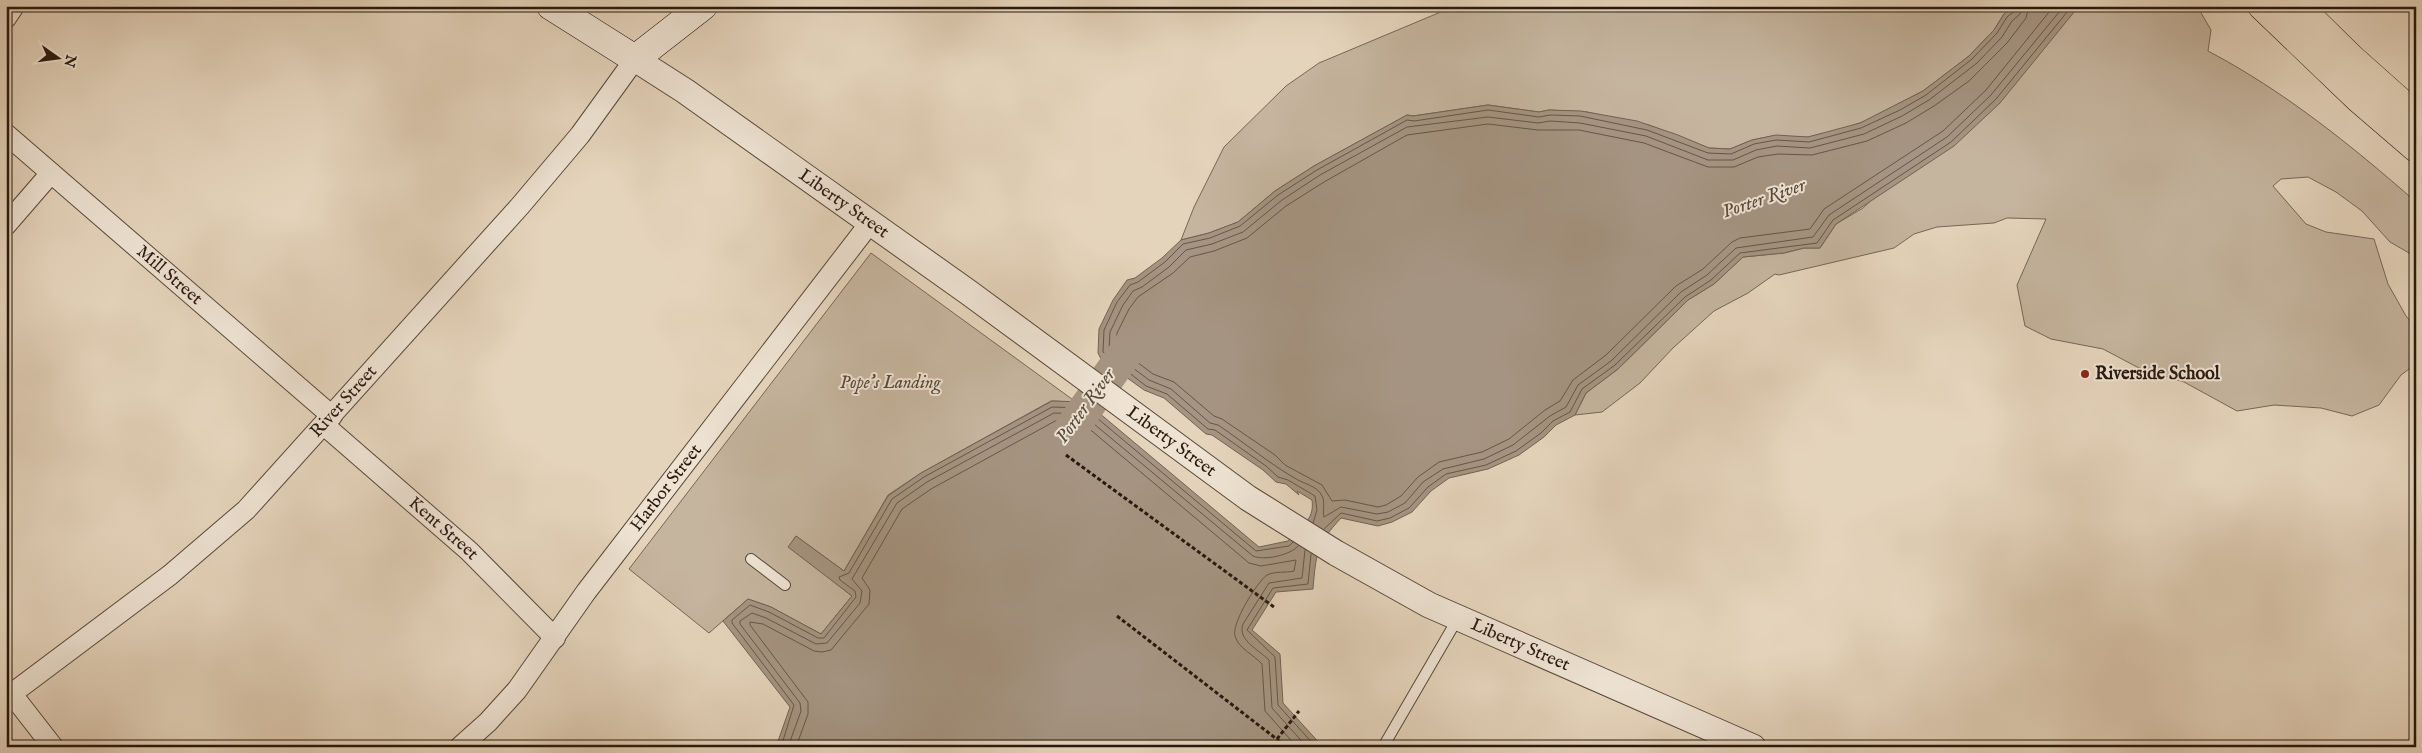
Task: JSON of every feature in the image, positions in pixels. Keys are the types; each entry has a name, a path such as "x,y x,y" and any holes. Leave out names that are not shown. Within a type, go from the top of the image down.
{"highway":[{"path":"2262,6 2359,99 2416,148"},
{"path":"2298,6 2351,58 2416,116"}],"main road":[{"path":"550,6 635,59 703,6"}],"street":[{"path":"6,18 14,6"},
{"name":"Liberty Street","path":"635,59 685,90 1248,498 1336,553 1429,606 1752,747"},
{"name":"River Street","path":"9,696 151,590 246,510 540,183 600,110 635,59"},
{"name":"Mill Street","path":"6,134 328,421"},
{"path":"6,225 51,173"},
{"name":"Harbor Street","path":"460,747 488,722 517,690 586,592 870,223"},
{"name":"Kent Street","path":"328,421 469,551 555,638"},
{"path":"9,696 53,747"}],"lane":[{"path":"751,559 785,584"},
{"path":"1382,747 1458,618"}],"path":[{"path":"1066,455 1274,607"},
{"path":"1117,616 1287,747"},
{"path":"1277,739 1299,711"}],"green space":[{"path":"1455,6 2013,6 2004,14 1994,30 1969,56 1923,91 1865,121 1843,129 1808,137 1772,136 1752,140 1730,149 1709,148 1649,125 1587,112 1549,110 1539,112 1488,105 1413,116 1407,115 1314,166 1275,191 1238,222 1209,233 1181,240 1194,207 1224,147 1286,86 1319,63"},
{"path":"2079,6 2197,6 2211,30 2208,51 2290,101 2367,160 2416,202 2416,257 2390,242 2362,211 2336,192 2308,177 2281,179 2273,186 2306,224 2326,232 2374,239 2388,284 2406,316 2416,328 2416,364 2401,375 2379,405 2352,416 2321,408 2274,405 2237,411 2184,382 2137,367 2103,349 2051,339 2025,326 2017,285 2046,219 2007,218 1994,223 1937,227 1914,234 1894,248 1779,275 1775,274 1748,293 1714,311 1673,348 1640,383 1602,412 1575,415 1586,393 1618,369 1688,300 1714,284 1743,257 1784,253 1804,248 1820,248 1836,224 1863,208"},
{"name":"Pope's Landing","path":"871,253 1076,402 1051,401 921,473 888,495 844,571 796,536 789,547 852,596 821,634 771,607 748,599 709,633 629,569"}],"water":[{"path":"2013,6 2079,6 2000,103 1954,146 1836,224 1820,248 1804,248 1784,253 1743,257 1714,284 1688,300 1618,369 1586,393 1575,415 1556,425 1544,437 1519,455 1488,469 1449,478 1431,491 1412,512 1392,522 1378,526 1341,518 1326,536 1319,550 1313,589 1276,592 1252,630 1280,654 1283,703 1323,747 776,747 790,707 723,621 748,599 771,607 821,634 852,596 788,547 796,536 844,571 888,496 921,473 1052,401 1086,402 1259,547 1288,541 1309,519 1312,500 1297,491 1299,495 1286,484 1276,482 1263,470 1212,435 1206,434 1164,398 1144,390 1101,359 1098,353 1099,329 1113,300 1127,280 1135,278 1162,258 1181,240 1209,233 1238,222 1275,191 1314,166 1407,115 1413,116 1488,105 1539,112 1549,110 1581,111 1637,121 1709,148 1730,149 1752,140 1776,135 1808,137 1860,123 1923,91 1969,56 1994,30 2004,14"}],"waterway":[{"name":"Porter River","path":"1061,443 1141,331"}],"place":[{"name":"Riverside School","path":"2085,374"}]}
